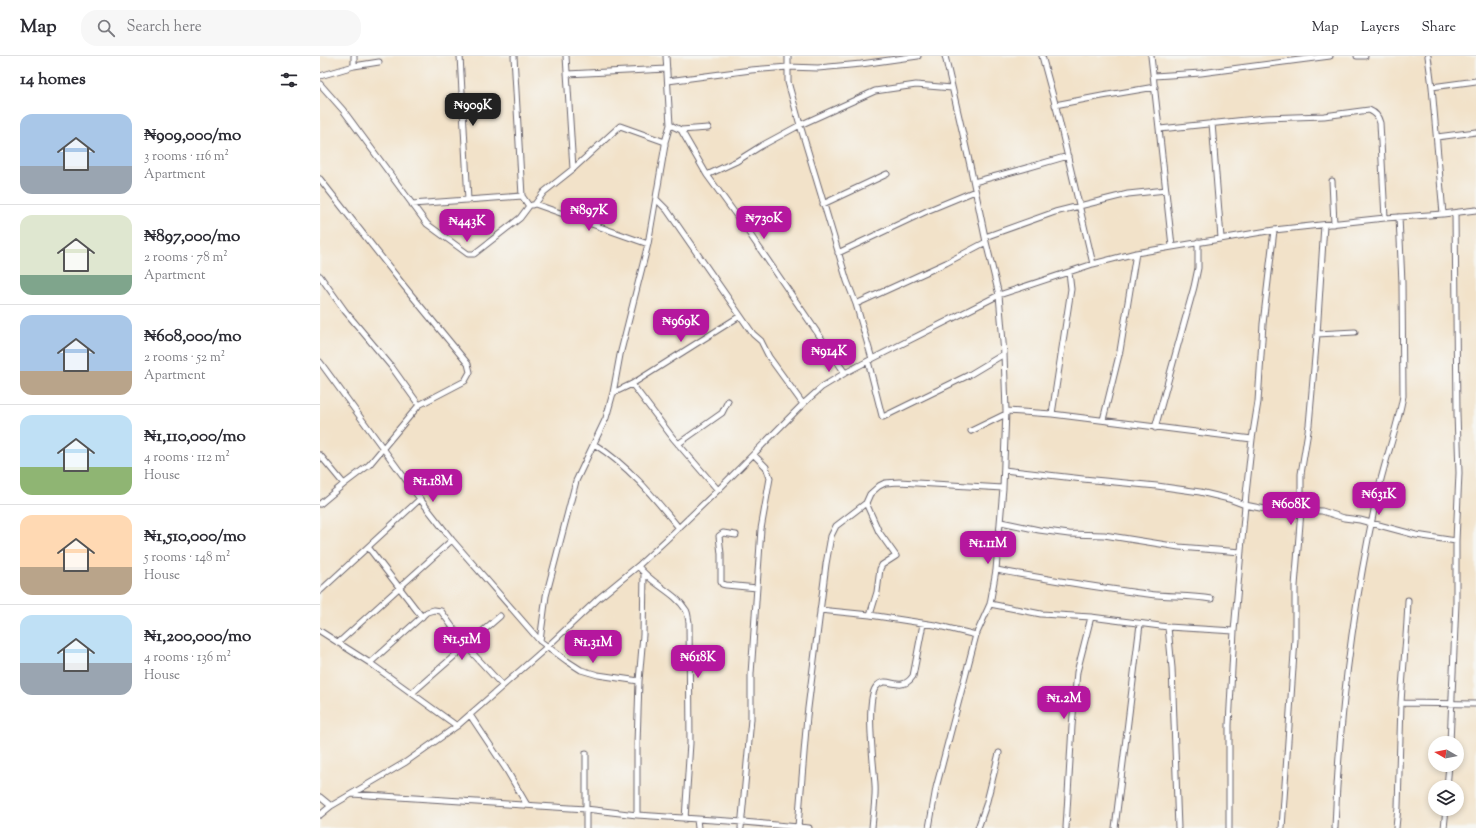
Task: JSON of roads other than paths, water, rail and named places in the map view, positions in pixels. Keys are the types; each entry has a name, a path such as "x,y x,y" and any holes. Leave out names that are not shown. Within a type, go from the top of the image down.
{"street":[{"path":"354,56 354,66"},
{"path":"460,56 468,200"},
{"path":"514,56 522,196 532,205 648,244"},
{"path":"566,56 573,169"},
{"path":"540,641 546,596 576,481 606,418 648,244 665,142 670,124 666,56"},
{"path":"788,56 788,82 838,253 856,304 882,416 884,417 969,375 1004,354"},
{"path":"668,81 751,70 788,67 818,68 918,56"},
{"path":"929,828 936,788 976,635 990,604 996,570 1001,522 1006,412 1004,354 999,294 985,240 974,182 945,56"},
{"path":"1042,56 1068,156 1093,264"},
{"path":"1151,56 1172,246"},
{"path":"1154,76 1201,73 1330,56"},
{"path":"1357,56 1365,56"},
{"path":"1428,56 1443,214"},
{"path":"320,76 354,66 379,62"},
{"path":"567,74 667,69"},
{"path":"1432,87 1476,81"},
{"path":"320,84 343,110 427,224 468,254 474,254 520,218 544,192 573,169 620,126 665,142"},
{"path":"707,175 737,161 761,146 800,126 875,91 916,85 952,88"},
{"path":"1055,105 1155,87"},
{"path":"1160,129 1265,118 1324,116 1369,110 1373,111 1378,115 1380,123 1385,218"},
{"path":"1212,123 1221,238"},
{"path":"670,124 681,130 707,175 747,230 845,373"},
{"path":"681,130 708,128"},
{"path":"1436,137 1476,132"},
{"path":"974,182 1023,170 1068,156"},
{"path":"823,204 887,174"},
{"path":"320,179 404,286 468,364 470,372 465,381 419,405 370,465 320,504"},
{"path":"1332,181 1334,224"},
{"path":"856,304 946,263 985,240 1055,212 1128,194 1166,190"},
{"path":"838,253 929,210 975,191"},
{"path":"412,204 522,196"},
{"path":"656,199 667,210 752,334 761,341 769,357 803,404"},
{"path":"320,815 331,806 406,762 457,726 679,528 754,455 803,404 822,388 845,373 999,294 1093,264 1172,246 1274,230 1476,210"},
{"path":"1450,736 1456,603 1456,541 1459,473 1455,213"},
{"path":"1335,828 1338,750 1345,683 1359,591 1377,496 1400,413 1403,396 1402,283 1399,217"},
{"path":"1282,828 1295,639 1295,586 1301,511 1301,474 1309,425 1318,334 1324,225"},
{"path":"1229,828 1229,725 1234,631 1245,505 1252,439 1258,402 1264,324 1274,230"},
{"path":"1155,428 1194,287 1198,268 1198,242"},
{"path":"1103,420 1120,351 1136,253"},
{"path":"1052,414 1071,289 1069,272"},
{"path":"320,276 345,312 391,366 419,405"},
{"path":"613,393 632,384 740,316"},
{"path":"1318,334 1355,332"},
{"path":"321,366 420,500 452,540 540,641 581,670 598,675 639,681"},
{"path":"632,384 678,444 718,490"},
{"path":"678,444 722,413 728,401"},
{"path":"971,431 1006,412 1052,414 1252,439"},
{"path":"594,444 628,469 652,494 679,528"},
{"path":"320,455 344,484"},
{"path":"741,828 743,822 751,719 750,674 761,528 770,478 766,467 754,455"},
{"path":"1004,470 1200,492 1264,509 1322,511 1344,518 1372,523 1416,535 1456,541"},
{"path":"798,827 807,716 820,610 831,536 836,526 866,503 870,494 879,486 885,484 899,482 1003,488"},
{"path":"320,591 420,500"},
{"path":"866,503 879,532 896,556 880,569 877,592 870,615"},
{"path":"1001,522 1039,530 1069,534 1104,535 1179,547 1241,552"},
{"path":"736,535 723,533 719,536 721,554 721,582 722,584 726,585 757,588"},
{"path":"338,643 452,540"},
{"path":"368,547 398,588 422,617"},
{"path":"638,566 644,573 681,603 687,611 689,622 690,743 685,818"},
{"path":"996,570 1084,586 1150,595 1195,596 1212,599"},
{"path":"637,815 637,744 639,681 643,641 644,573"},
{"path":"1396,828 1401,703 1407,634 1408,600"},
{"path":"990,604 1041,614 1091,617 1168,627 1234,631"},
{"path":"370,663 427,612 434,610 441,612 466,646 502,686"},
{"path":"820,610 870,615 935,625 976,635"},
{"path":"412,693 500,616"},
{"path":"1066,828 1077,672 1091,617"},
{"path":"872,828 876,786 870,726 873,692 876,686 884,682 903,685 913,676 922,624"},
{"path":"1114,828 1140,624"},
{"path":"1168,627 1172,668 1178,828"},
{"path":"320,631 370,663 457,726"},
{"path":"1401,703 1476,704"},
{"path":"470,715 506,769 527,805"},
{"path":"586,753 586,828"},
{"path":"978,828 986,806 999,753"},
{"path":"351,794 586,809 637,815 809,828"},
{"path":"320,797 331,806"},
{"path":"1444,828 1445,816"},
{"path":"697,820 698,828"}]}
